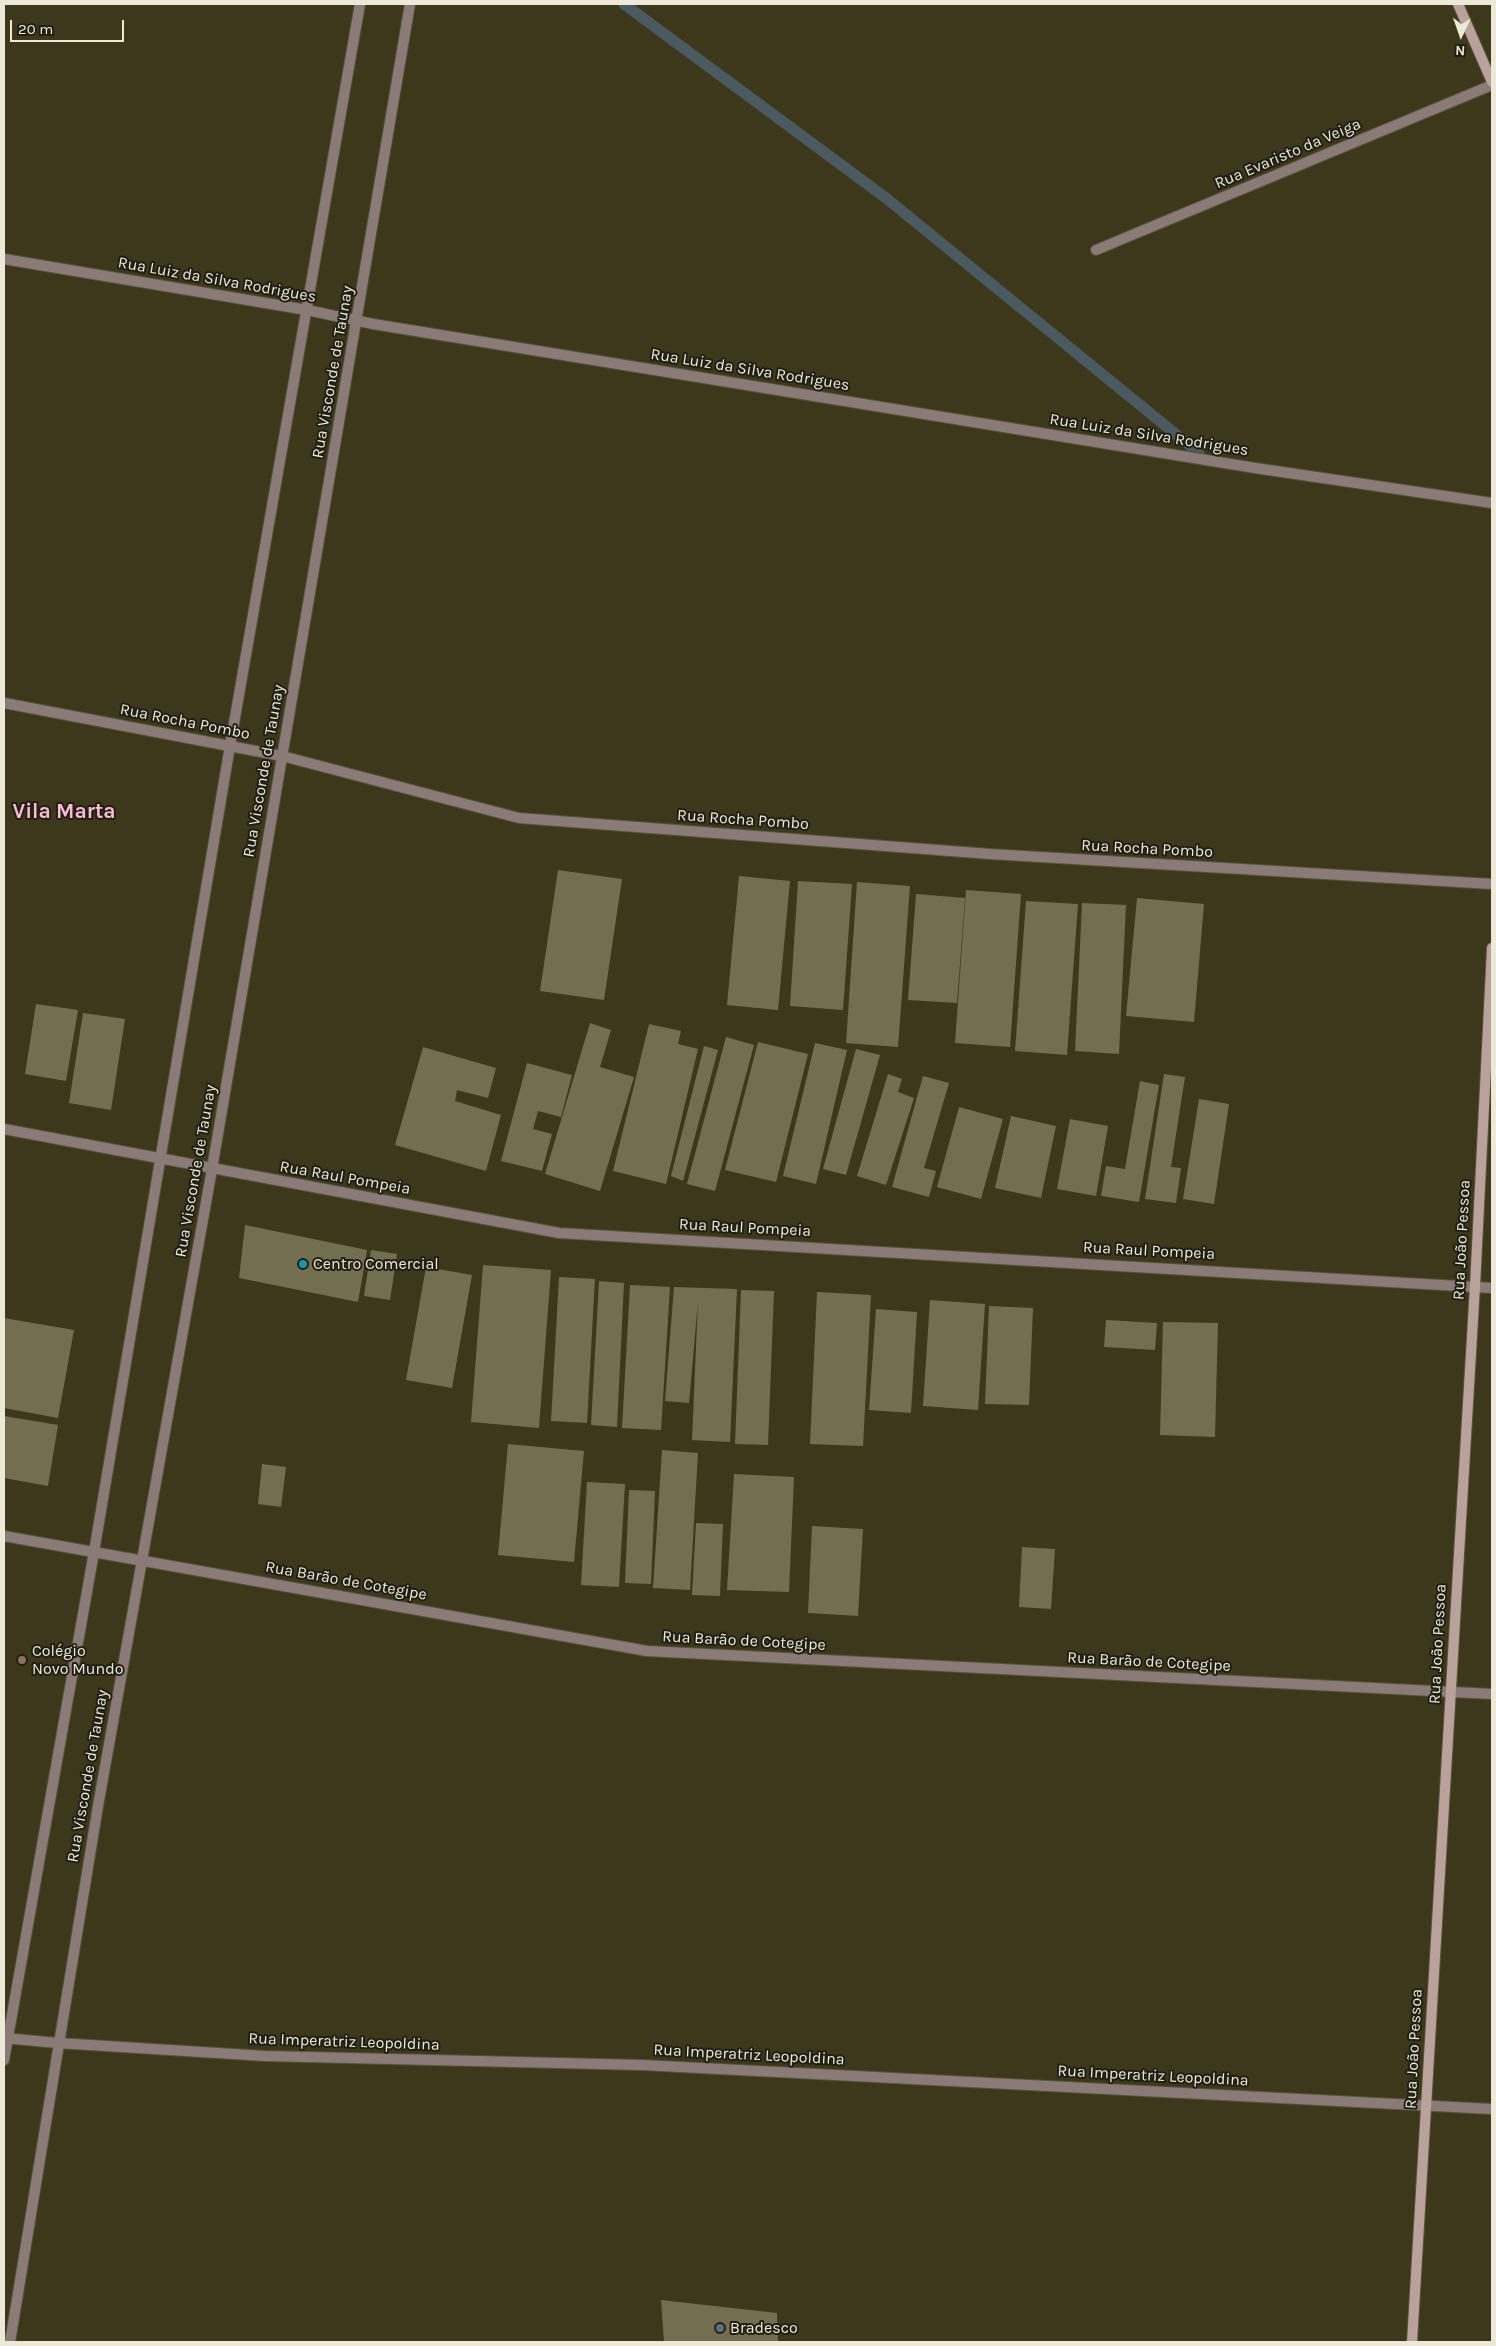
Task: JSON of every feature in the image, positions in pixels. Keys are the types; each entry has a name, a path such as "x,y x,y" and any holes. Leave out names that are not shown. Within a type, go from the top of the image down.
{"main road":[{"path":"1458,4 1492,84"},
{"name":"Rua João Pessoa","path":"1412,2342 1492,948"}],"street":[{"name":"Rua Visconde de Taunay","path":"4,2060 5,2038 94,1552 230,746 360,4"},
{"name":"Rua Visconde de Taunay","path":"10,2342 58,2044 141,1559 212,1169 410,4"},
{"name":"Rua Evaristo da Veiga","path":"1096,250 1492,84"},
{"name":"Rua Luiz da Silva Rodrigues","path":"4,259 307,310 357,321 1255,468 1492,503"},
{"name":"Rua Rocha Pombo","path":"4,703 282,756 519,818 990,854 1492,884"},
{"name":"Rua Raul Pompeia","path":"4,1129 559,1233 1492,1288"},
{"name":"Rua Barão de Cotegipe","path":"4,1536 647,1651 1492,1694"},
{"name":"Rua Imperatriz Leopoldina","path":"5,2038 58,2044 265,2056 642,2065 1492,2109"}],"building":[{"path":"558,870 622,879 604,1000 540,991"},
{"path":"739,876 790,881 778,1010 727,1005"},
{"path":"798,881 852,884 843,1010 790,1006"},
{"path":"857,882 910,886 898,1047 846,1043"},
{"path":"966,890 1021,894 1010,1047 955,1043"},
{"path":"916,894 965,898 957,1003 908,1000"},
{"path":"1137,898 1204,904 1194,1022 1126,1016"},
{"path":"1026,901 1078,904 1067,1055 1015,1051"},
{"path":"1082,903 1126,905 1119,1054 1075,1051"},
{"path":"36,1004 78,1010 66,1081 25,1074"},
{"path":"83,1013 125,1019 111,1110 69,1103"},
{"path":"590,1023 611,1030 600,1067 634,1077 600,1191 545,1174"},
{"path":"649,1024 681,1031 678,1044 698,1049 666,1184 613,1171"},
{"path":"726,1037 754,1045 715,1191 687,1184"},
{"path":"758,1042 808,1054 776,1182 725,1170"},
{"path":"815,1043 847,1050 816,1184 783,1176"},
{"path":"704,1046 718,1050 683,1181 671,1176"},
{"path":"423,1047 496,1068 488,1098 457,1090 455,1101 501,1115 486,1171 395,1145"},
{"path":"856,1049 880,1055 846,1175 823,1169"},
{"path":"527,1063 572,1075 561,1117 538,1111 533,1129 552,1134 542,1171 501,1161"},
{"path":"888,1074 902,1079 898,1092 914,1098 886,1185 857,1176"},
{"path":"1164,1074 1185,1077 1171,1167 1181,1168 1176,1203 1145,1199"},
{"path":"923,1076 949,1083 924,1168 936,1171 929,1197 892,1187"},
{"path":"1140,1081 1159,1085 1139,1202 1101,1196 1106,1166 1125,1169"},
{"path":"1199,1099 1229,1104 1214,1204 1183,1199"},
{"path":"959,1107 1003,1119 981,1199 937,1187"},
{"path":"1011,1116 1056,1126 1041,1198 995,1188"},
{"path":"1070,1119 1108,1126 1096,1196 1057,1189"},
{"name":"Centro Comercial","path":"245,1225 367,1250 358,1302 239,1278"},
{"path":"371,1250 397,1254 390,1300 364,1296"},
{"path":"483,1265 551,1270 539,1428 471,1422"},
{"path":"426,1267 472,1275 452,1388 406,1380"},
{"path":"559,1277 595,1279 587,1423 551,1421"},
{"path":"599,1281 624,1283 617,1427 591,1425"},
{"path":"630,1285 670,1287 661,1430 622,1428"},
{"path":"674,1287 737,1289 730,1442 692,1440 698,1301 689,1403 665,1401"},
{"path":"741,1290 774,1291 768,1445 735,1444"},
{"path":"817,1292 871,1295 863,1446 810,1444"},
{"path":"930,1300 985,1304 978,1410 923,1406"},
{"path":"989,1306 1033,1308 1029,1405 985,1404"},
{"path":"876,1309 917,1312 911,1413 869,1410"},
{"path":"4,1318 74,1330 58,1418 4,1408"},
{"path":"1106,1320 1157,1323 1155,1350 1104,1347"},
{"path":"1163,1322 1218,1323 1215,1437 1160,1435"},
{"path":"4,1416 58,1425 48,1486 4,1478"},
{"path":"508,1444 584,1451 574,1562 498,1555"},
{"path":"662,1450 698,1453 690,1590 653,1588"},
{"path":"262,1464 286,1467 281,1507 258,1504"},
{"path":"734,1474 794,1477 789,1592 727,1590"},
{"path":"587,1482 625,1484 619,1587 581,1585"},
{"path":"629,1490 655,1491 651,1584 625,1583"},
{"path":"696,1523 723,1524 720,1596 692,1595"},
{"path":"812,1526 863,1529 858,1616 808,1613"},
{"path":"1022,1547 1055,1549 1051,1609 1019,1607"},
{"name":"Bradesco","path":"661,2300 777,2313 778,2342 664,2342"}],"waterway":[{"path":"624,4 886,198 1199,453"}],"place":[{"name":"Centro Comercial","path":"303,1264"},
{"name":"Colégio Novo Mundo","path":"22,1660"},
{"name":"Bradesco","path":"720,2328"}],"district":[{"name":"Vila Marta","path":"64,812"}]}
